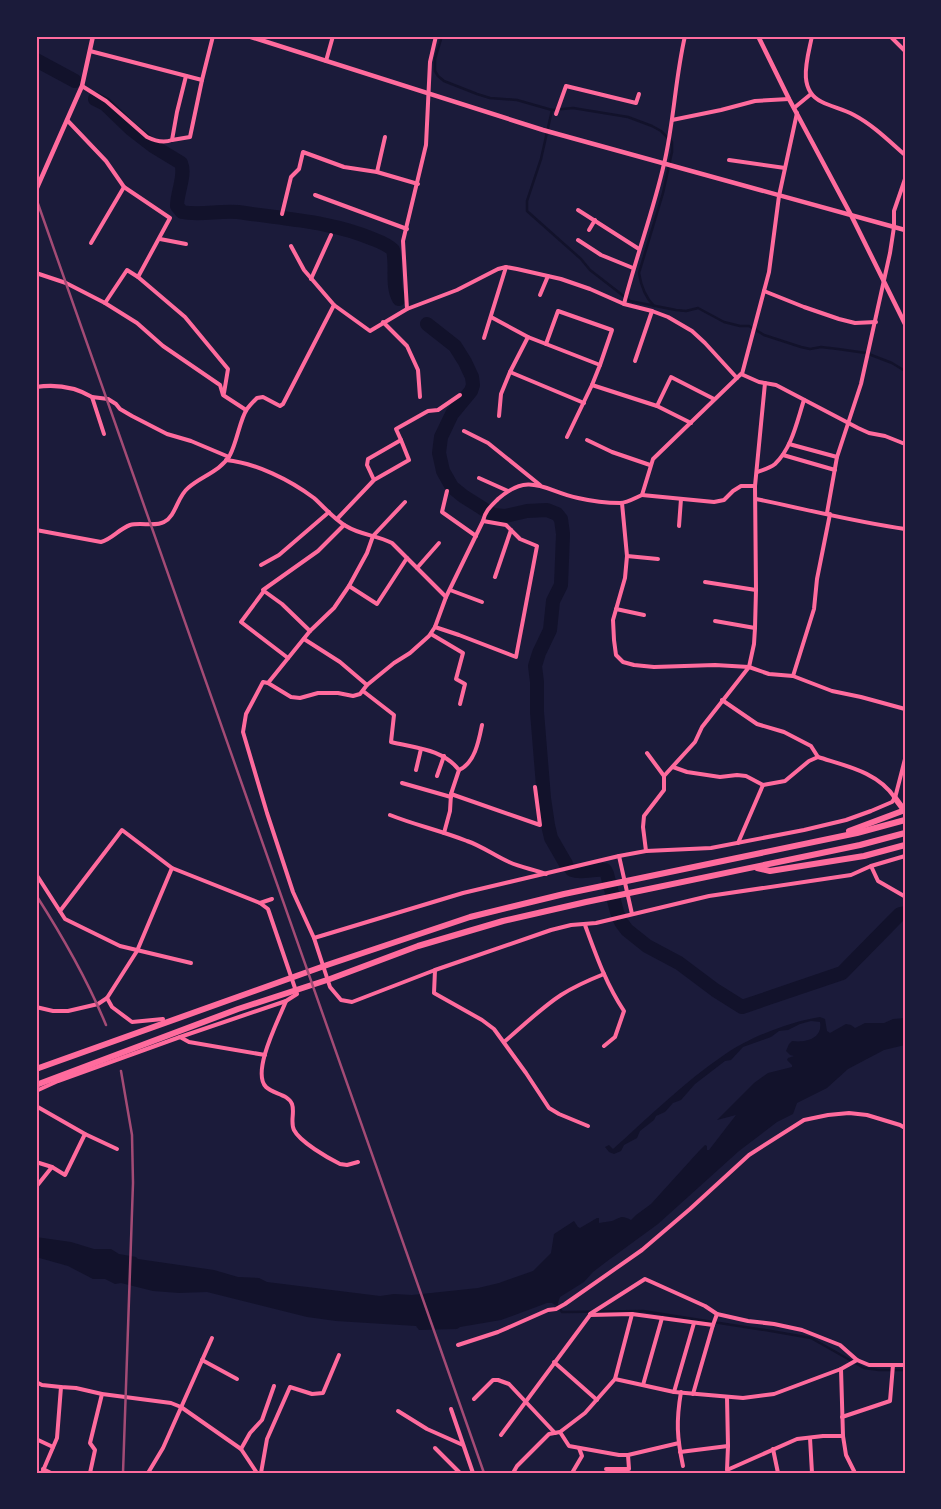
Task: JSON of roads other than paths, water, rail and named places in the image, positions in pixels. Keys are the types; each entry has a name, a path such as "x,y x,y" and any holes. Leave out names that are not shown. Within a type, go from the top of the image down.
{"highway":[{"path":"826,840 905,810 895,798"},
{"path":"36,1069 327,965 470,917 533,901 826,840 905,820"},
{"path":"36,1085 238,1009 330,979 418,946 503,921 586,902 860,846 905,833"},
{"path":"756,867 770,871 864,856 890,850 905,844"}],"street":[{"path":"36,190 82,86 93,36"},
{"path":"82,86 106,101 147,138 167,142 190,137 213,36"},
{"path":"248,36 543,130 905,230"},
{"path":"326,61 333,36"},
{"path":"407,309 403,241 426,145 430,62 436,36"},
{"path":"624,304 664,164 685,36"},
{"path":"758,36 905,324"},
{"path":"812,36 806,70 807,87 811,94 822,102 844,110 863,120 905,155"},
{"path":"890,36 905,51"},
{"path":"90,51 202,80"},
{"path":"172,140 186,76"},
{"path":"556,114 566,86 636,103 638,94"},
{"path":"794,108 811,94"},
{"path":"672,120 755,102 789,99"},
{"path":"642,495 653,459 742,374 772,256 779,196 797,113"},
{"path":"67,120 106,161 124,187 170,218 138,277"},
{"path":"377,172 385,137"},
{"path":"282,214 291,177 299,169 303,152 344,167 377,172 418,184"},
{"path":"729,160 785,168"},
{"path":"793,676 814,609 816,579 829,514 837,457 847,423 858,396 884,282 894,227 894,211 905,178"},
{"path":"90,243 124,187"},
{"path":"315,196 407,229"},
{"path":"578,210 640,249"},
{"path":"589,230 595,220"},
{"path":"311,279 331,236"},
{"path":"160,239 186,244"},
{"path":"578,240 601,255 633,268"},
{"path":"291,246 304,270 334,305 370,330 407,309 457,290 498,269 506,268 548,276 590,289 624,304 652,311 668,318 692,331 737,378"},
{"path":"484,338 506,268"},
{"path":"105,303 127,270 138,277 185,317 228,368 223,395"},
{"path":"36,273 66,283 105,303 137,323 163,346 220,385 223,395 246,410"},
{"path":"540,296 548,276"},
{"path":"764,291 840,319 855,323 876,322"},
{"path":"36,530 101,542 108,541 130,525 160,524 165,522 171,516 187,488 213,472 227,459 246,410 257,398 263,397 280,406 283,404 334,305"},
{"path":"546,344 558,311 612,330 592,385 568,437"},
{"path":"635,361 652,311"},
{"path":"491,317 528,337 600,365"},
{"path":"383,322 408,346 418,370 420,397"},
{"path":"500,416 502,394 510,372 528,337"},
{"path":"510,372 584,403"},
{"path":"742,374 776,386 869,433 885,436 905,444"},
{"path":"657,406 671,377 714,399"},
{"path":"664,776 695,742 702,727 749,667 755,628 755,486 765,383"},
{"path":"592,385 657,406 691,422"},
{"path":"36,387 63,386 92,397 108,399 126,413 167,434 190,441 227,459 276,475 313,497 344,525 358,532 383,538 392,543 446,597"},
{"path":"337,519 374,480 409,460 396,429 428,411 438,410 460,394"},
{"path":"92,397 104,434"},
{"path":"757,472 773,466 783,455 789,444 804,400"},
{"path":"464,431 488,443 540,485"},
{"path":"374,480 367,465 368,460 401,440"},
{"path":"586,440 612,452 650,465"},
{"path":"789,444 837,457"},
{"path":"783,455 835,470"},
{"path":"479,478 508,491"},
{"path":"755,486 741,486 724,500 714,502 642,495 622,503 578,498 540,485 529,484 518,487 508,491 484,515 483,521 446,597 431,634 410,653 394,663 367,685 360,694 353,696 338,693 318,694 300,698 291,697 263,682 246,714 243,732 291,893 314,938 330,987 341,1000 352,1002 435,970 551,930 613,919 708,896 851,875 871,866 905,856"},
{"path":"447,491 442,512 476,536"},
{"path":"679,526 681,499"},
{"path":"756,499 868,524 905,529"},
{"path":"268,683 310,632 334,608 349,586 374,536 405,502"},
{"path":"622,503 627,556 625,578 613,620 616,655 623,662 654,667 715,665 749,667 769,674 793,676 832,691 905,709"},
{"path":"261,565 279,555 329,512"},
{"path":"435,627 516,657 537,546 520,539 506,525 483,521"},
{"path":"288,658 242,622 264,591 318,551 344,525"},
{"path":"495,577 511,530"},
{"path":"417,568 439,543"},
{"path":"627,556 658,559"},
{"path":"349,586 377,604 407,558"},
{"path":"705,582 756,590"},
{"path":"450,590 482,602"},
{"path":"264,591 282,604 310,632"},
{"path":"616,608 644,615"},
{"path":"715,621 755,628"},
{"path":"431,634 463,653 456,679 465,684 460,704"},
{"path":"304,639 340,662 367,685"},
{"path":"363,691 394,715 391,742 444,756 453,762 459,770"},
{"path":"722,700 757,724 784,732 811,746 818,757 853,768 879,779 889,788 895,798"},
{"path":"459,770 465,768 477,748 482,725"},
{"path":"416,770 421,749"},
{"path":"646,852 643,827 644,816 664,790 664,776 647,753"},
{"path":"437,776 444,756"},
{"path":"674,767 687,772 720,777 746,776 762,785 785,782 809,761 818,757"},
{"path":"314,938 463,893 619,856 646,852 711,848 846,820 892,802 895,798 905,758"},
{"path":"444,833 450,811 451,795 459,770"},
{"path":"402,783 451,795 540,825 535,787"},
{"path":"738,843 762,785"},
{"path":"390,815 470,842 523,868 537,870 546,874"},
{"path":"36,1091 58,1081 180,1037 286,1001 297,994 268,909 260,903 172,868 122,830 60,911"},
{"path":"619,856 632,914"},
{"path":"871,866 878,880 904,896"},
{"path":"36,1007 53,1011 68,1011 98,1004 107,998 137,951 172,868"},
{"path":"36,874 65,919 120,946 191,964"},
{"path":"260,903 272,899"},
{"path":"585,925 599,964 624,1011 615,1037 604,1046"},
{"path":"435,970 434,993 482,1020 494,1029 549,1108 588,1126"},
{"path":"504,1042 562,994 604,974"},
{"path":"107,998 112,1007 132,1022 163,1019"},
{"path":"286,1001 265,1055 263,1084 270,1091 282,1095 292,1103 292,1124 299,1137 340,1164 347,1165 358,1162"},
{"path":"180,1037 189,1042 265,1055"},
{"path":"36,1106 84,1134 117,1150"},
{"path":"458,1345 498,1332 565,1304 642,1250 749,1155 804,1120 850,1113 900,1124 905,1128"},
{"path":"36,1162 52,1167 66,1175 84,1134"},
{"path":"36,1187 52,1167"},
{"path":"501,1435 590,1315 645,1279 705,1306 716,1316 802,1330 840,1345 857,1360 869,1366 905,1365"},
{"path":"590,1315 632,1314 713,1326"},
{"path":"513,1473 517,1466 549,1434 558,1432 585,1414 615,1379 632,1314"},
{"path":"693,1394 716,1316"},
{"path":"643,1385 662,1318"},
{"path":"674,1392 694,1323"},
{"path":"148,1473 163,1448 212,1338"},
{"path":"261,1473 267,1439 290,1387 312,1394 323,1393 339,1355"},
{"path":"202,1360 237,1379"},
{"path":"615,1379 674,1392 742,1398 774,1394 841,1370 857,1360"},
{"path":"554,1362 597,1400"},
{"path":"842,1417 890,1401 894,1365"},
{"path":"841,1370 843,1436 846,1455 854,1473"},
{"path":"474,1399 493,1380 509,1384 558,1432 569,1446 628,1455 679,1444"},
{"path":"36,1382 181,1407 241,1449 257,1473"},
{"path":"241,1449 250,1433 262,1420 274,1386"},
{"path":"51,1473 42,1471 57,1438 61,1387"},
{"path":"681,1392 677,1416 683,1466"},
{"path":"90,1473 95,1450 90,1443 102,1394"},
{"path":"725,1472 728,1446 727,1397"},
{"path":"450,1409 473,1473"},
{"path":"398,1411 426,1429 463,1445"},
{"path":"725,1472 797,1439 843,1436"},
{"path":"810,1438 812,1473"},
{"path":"36,1439 53,1447"},
{"path":"680,1452 728,1446"},
{"path":"435,1448 460,1473"},
{"path":"572,1473 582,1456 579,1448"},
{"path":"773,1449 778,1473"},
{"path":"606,1469 630,1469 628,1455"}],"waterway":[{"path":"442,36 435,59 435,71 444,81 490,98 517,100 552,110 573,108 628,117 661,131 672,142 672,152 663,193 639,273 644,291 654,306"},
{"path":"36,60 75,81"},
{"path":"95,99 105,104 131,129 153,146 181,163 182,178 177,206 182,212 238,212 324,224 376,240 393,250 395,288 399,299"},
{"path":"552,110 541,159 527,201 527,211 581,259 590,270 630,301 676,310 686,311 698,308 724,322 749,326 764,335 801,347 810,349 821,347 866,353 892,363 905,371"},
{"path":"427,324 455,346 472,377 473,385 471,391 452,414 441,437 439,453 443,471 452,487 493,515 505,516 527,511 547,510 557,514 561,519 563,534 561,585 553,601 550,630 535,666 544,798 548,825 551,838 566,864"},
{"path":"572,870 605,870 617,912 627,930 647,946 679,963 715,990 742,1007 842,973 900,914 905,913"},
{"path":"556,1303 562,1312 643,1311 811,1338 864,1368 905,1370"}],"railway":[{"path":"36,198 484,1473"},
{"path":"36,895 74,959 106,1025"},
{"path":"121,1071 132,1135 133,1183 123,1473"}]}
